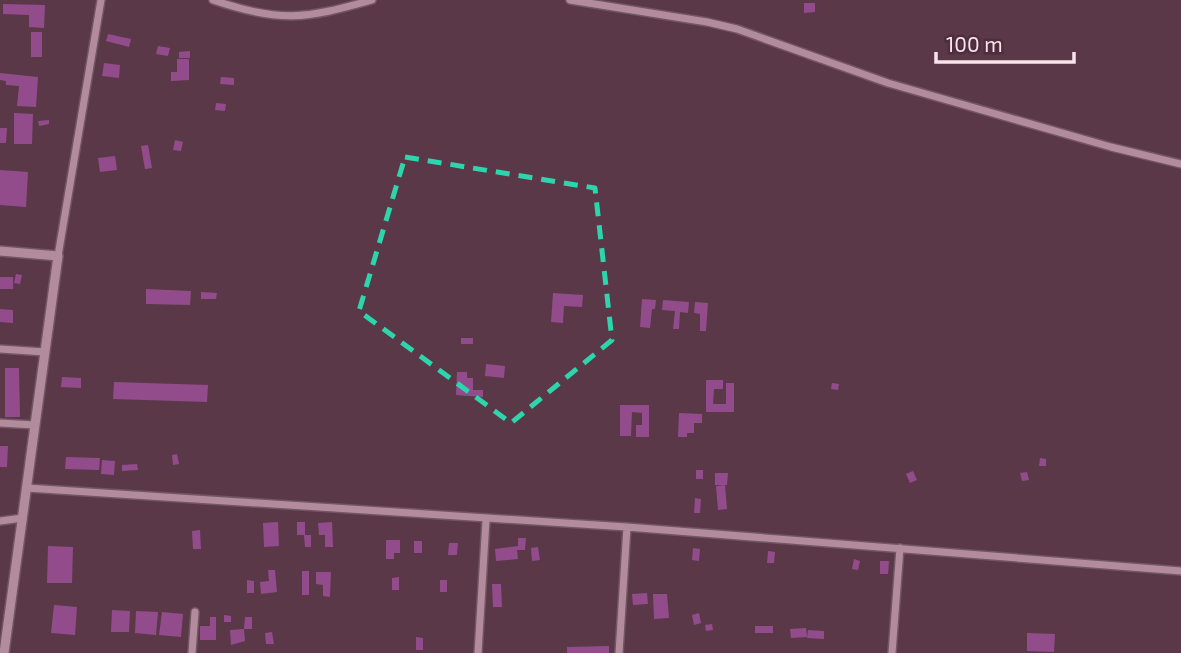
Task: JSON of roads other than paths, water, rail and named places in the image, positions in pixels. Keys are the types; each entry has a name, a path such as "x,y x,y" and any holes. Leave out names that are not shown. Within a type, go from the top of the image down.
{"street":[{"path":"4,653 58,256 101,0"},
{"path":"213,0 237,9 275,17 335,11 372,0"},
{"path":"570,0 737,29 888,83 1111,147 1181,164"},
{"path":"0,251 58,256"},
{"path":"0,349 45,352"},
{"path":"0,423 35,425"},
{"path":"27,488 486,520 627,527 1181,571"},
{"path":"0,522 23,518"},
{"path":"478,653 486,520"},
{"path":"619,653 627,527"},
{"path":"892,653 900,548"},
{"path":"192,653 195,612"}]}
